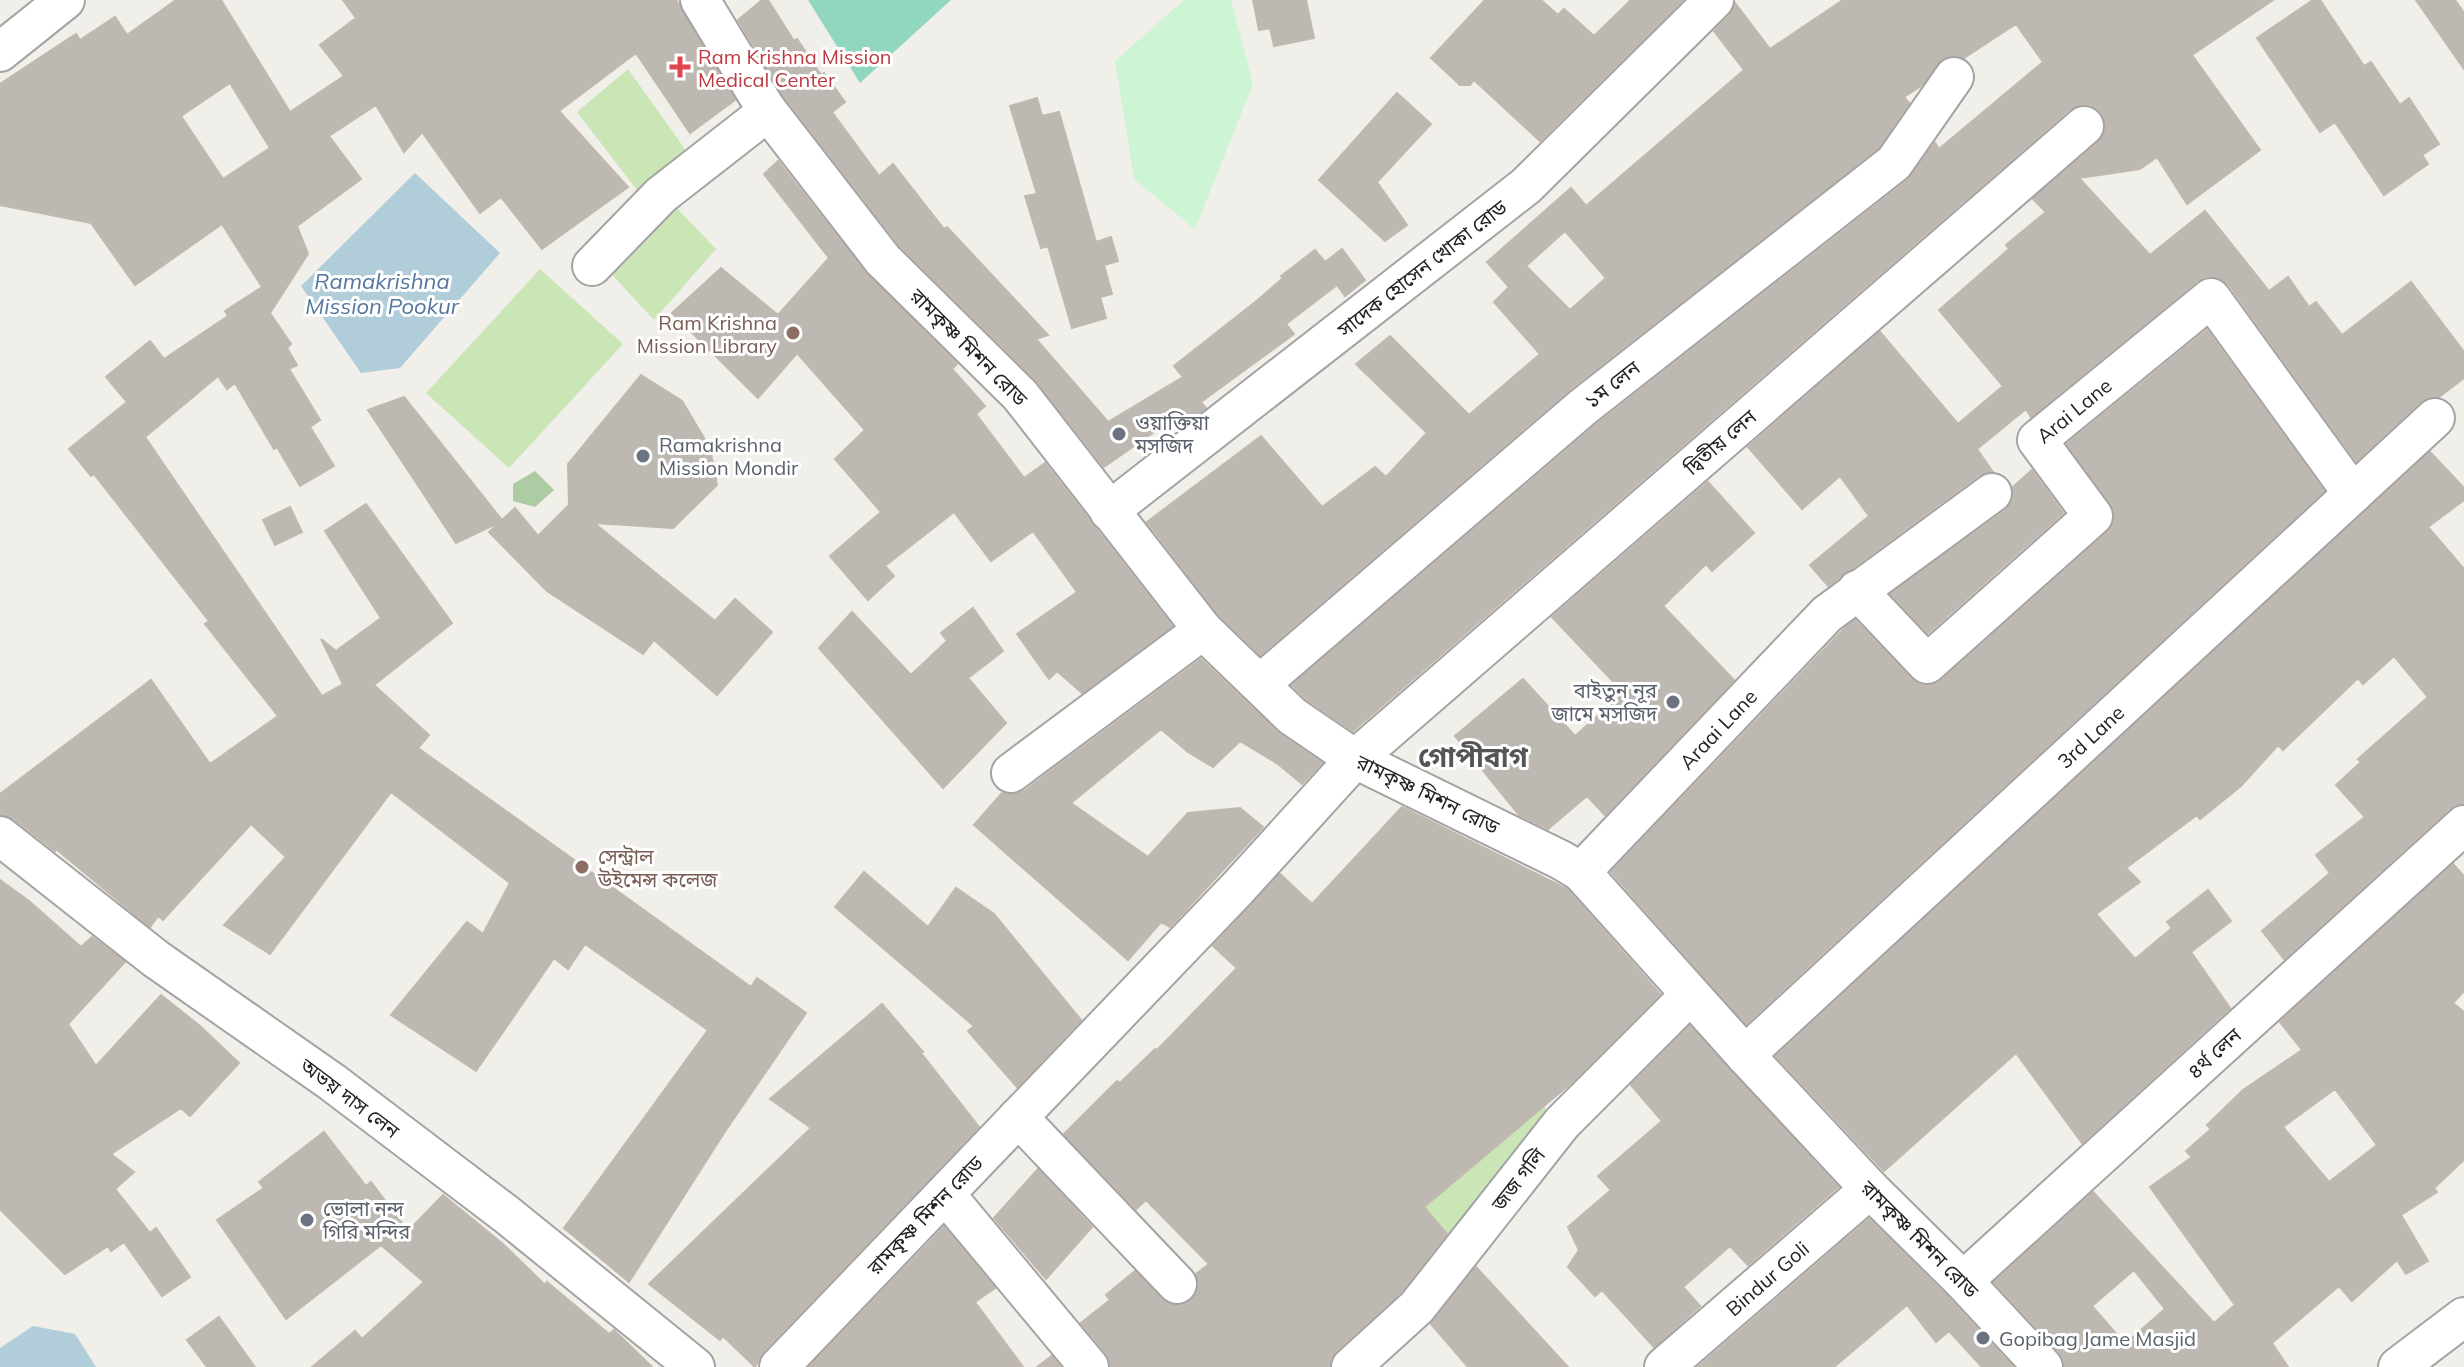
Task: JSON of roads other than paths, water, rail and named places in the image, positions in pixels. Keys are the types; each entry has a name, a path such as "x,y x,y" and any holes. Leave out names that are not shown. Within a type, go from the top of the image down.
{"street":[{"path":"0,52 65,0"},
{"name":"রামকৃষ্ণ মিশন রোড","path":"700,0 766,109 883,260 1020,395 1203,630 1292,716 1355,759 1581,872 1870,1189 1963,1281 2043,1367"},
{"name":"সাদেক হোসেন খোকা রোড","path":"1109,511 1526,186 1714,0"},
{"name":"১ম লেন","path":"1260,684 1583,407 1894,163 1954,77"},
{"path":"592,266 661,195 757,120 766,109"},
{"name":"দ্বিতীয় লেন","path":"1237,889 1355,759 2084,126"},
{"name":"Arai Lane","path":"1857,590 1927,664 2093,516 2037,440 2211,298 2353,494"},
{"name":"3rd Lane","path":"1745,1055 2435,418"},
{"name":"Araai Lane","path":"1581,872 1827,614 1992,493"},
{"path":"1011,773 1203,630"},
{"name":"৪র্থ লেন","path":"1963,1281 2464,825"},
{"name":"অভয় দাস লেন","path":"0,836 156,959 332,1082 506,1214 695,1367"},
{"name":"রামকৃষ্ণ মিশন রোড","path":"779,1367 1237,889"},
{"name":"জজ গলি","path":"1351,1367 1417,1307 1562,1123 1690,995"},
{"path":"1018,1117 1177,1284"},
{"name":"Bindur Goli","path":"1664,1367 1870,1189"},
{"path":"945,1194 1089,1367"},
{"path":"2398,1367 2464,1317"}],"water":[{"name":"Ramakrishna Mission Pookur","path":"415,173 500,253 400,368 361,373 301,286"},
{"path":"33,1326 75,1334 96,1367 0,1367 0,1348"}],"place":[{"name":"Ram Krishna Mission Medical Center","path":"680,67"},
{"name":"Ram Krishna Mission Library","path":"793,333"},
{"name":"ওয়াক্তিয়া মসজিদ","path":"1119,434"},
{"name":"Ramakrishna Mission Mondir","path":"643,456"},
{"name":"বাইতুন নূর জামে মসজিদ","path":"1673,702"},
{"name":"সেন্ট্রাল উইমেন্স কলেজ","path":"582,867"},
{"name":"ভোলা নন্দ গিরি মন্দির","path":"307,1220"},
{"name":"Gopibag Jame Masjid","path":"1983,1338"}],"district":[{"name":"গোপীবাগ","path":"1473,756"}]}
